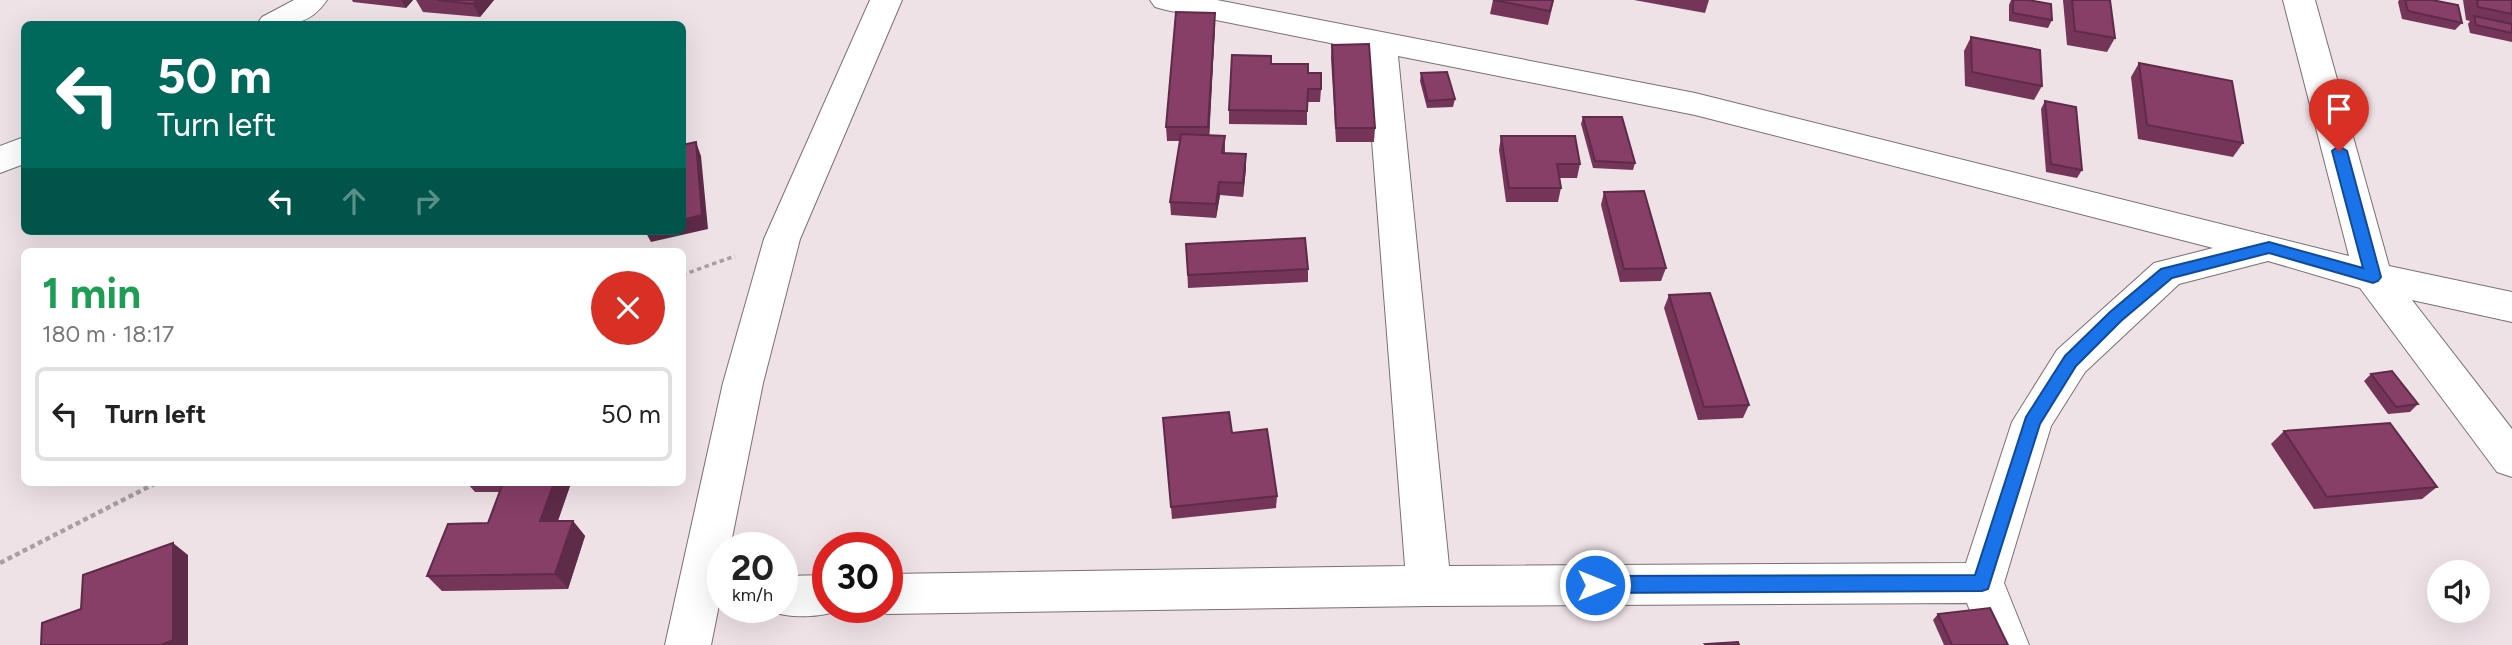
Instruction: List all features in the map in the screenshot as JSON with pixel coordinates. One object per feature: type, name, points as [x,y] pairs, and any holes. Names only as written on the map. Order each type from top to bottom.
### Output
[{"type":"street","points":[[279,21],[305,7],[311,0]]},
{"type":"street","points":[[721,532],[743,383],[782,239],[886,0]]},
{"type":"street","points":[[1166,0],[1695,104],[2269,247],[2373,277],[2512,307]]},
{"type":"street","points":[[2299,0],[2373,277],[2512,460]]},
{"type":"street","points":[[1381,43],[1429,586]]},
{"type":"street","points":[[0,161],[21,150]]},
{"type":"street","points":[[2006,645],[1982,583],[2032,422],[2071,361],[2116,317],[2167,274],[2269,247]]},
{"type":"street","points":[[903,594],[1429,586],[1982,583]]},
{"type":"street","points":[[688,645],[707,605]]},
{"type":"path","points":[[0,563],[150,486]]},
{"type":"building","points":[[437,0],[476,0],[473,4]]},
{"type":"building","points":[[1493,0],[1553,0],[1550,11]]},
{"type":"building","points":[[2013,0],[2051,4],[2052,20],[2013,13]]},
{"type":"building","points":[[2072,0],[2110,0],[2115,38],[2075,31]]},
{"type":"building","points":[[2405,0],[2432,0],[2458,5],[2462,23],[2408,11]]},
{"type":"building","points":[[2477,0],[2512,0],[2512,14],[2478,7]]},
{"type":"building","points":[[1176,12],[1215,13],[1208,127],[1166,127]]},
{"type":"building","points":[[2474,16],[2512,24],[2512,33],[2476,25]]},
{"type":"building","points":[[1971,37],[2040,50],[2042,86],[1972,72]]},
{"type":"building","points":[[1369,44],[1375,128],[1336,128],[1332,45]]},
{"type":"building","points":[[1232,55],[1271,56],[1271,64],[1308,64],[1308,73],[1321,73],[1321,89],[1308,89],[1307,111],[1229,110]]},
{"type":"building","points":[[2139,63],[2232,81],[2243,143],[2147,125]]},
{"type":"building","points":[[1447,72],[1455,99],[1428,101],[1421,73]]},
{"type":"building","points":[[2045,101],[2076,107],[2082,170],[2051,164]]},
{"type":"building","points":[[1583,117],[1622,117],[1635,163],[1595,161]]},
{"type":"building","points":[[1181,134],[1225,136],[1222,153],[1246,154],[1243,183],[1219,182],[1216,204],[1170,202]]},
{"type":"building","points":[[1501,136],[1575,136],[1580,164],[1557,164],[1561,188],[1509,188]]},
{"type":"building","points":[[696,142],[702,215],[686,219],[686,144]]},
{"type":"building","points":[[1644,191],[1666,268],[1624,269],[1604,192]]},
{"type":"building","points":[[1305,238],[1308,269],[1188,275],[1186,244]]},
{"type":"building","points":[[1710,293],[1749,405],[1704,407],[1669,295]]},
{"type":"building","points":[[2392,371],[2418,404],[2396,407],[2371,374]]},
{"type":"building","points":[[1229,412],[1232,433],[1267,429],[1277,496],[1171,507],[1163,418]]},
{"type":"building","points":[[2390,423],[2437,487],[2327,497],[2284,431]]},
{"type":"building","points":[[502,486],[553,486],[540,521],[573,521],[555,574],[427,576],[448,524],[488,523]]},
{"type":"building","points":[[173,543],[173,640],[161,645],[41,645],[42,623],[81,609],[83,575]]},
{"type":"building","points":[[1990,608],[2008,645],[1952,645],[1938,614]]},
{"type":"building","points":[[1738,642],[1739,645],[1705,644]]},
{"type":"route","points":[[1595,585],[1982,583],[2032,422],[2071,361],[2116,317],[2167,274],[2269,247],[2373,277],[2339,151]]}]
